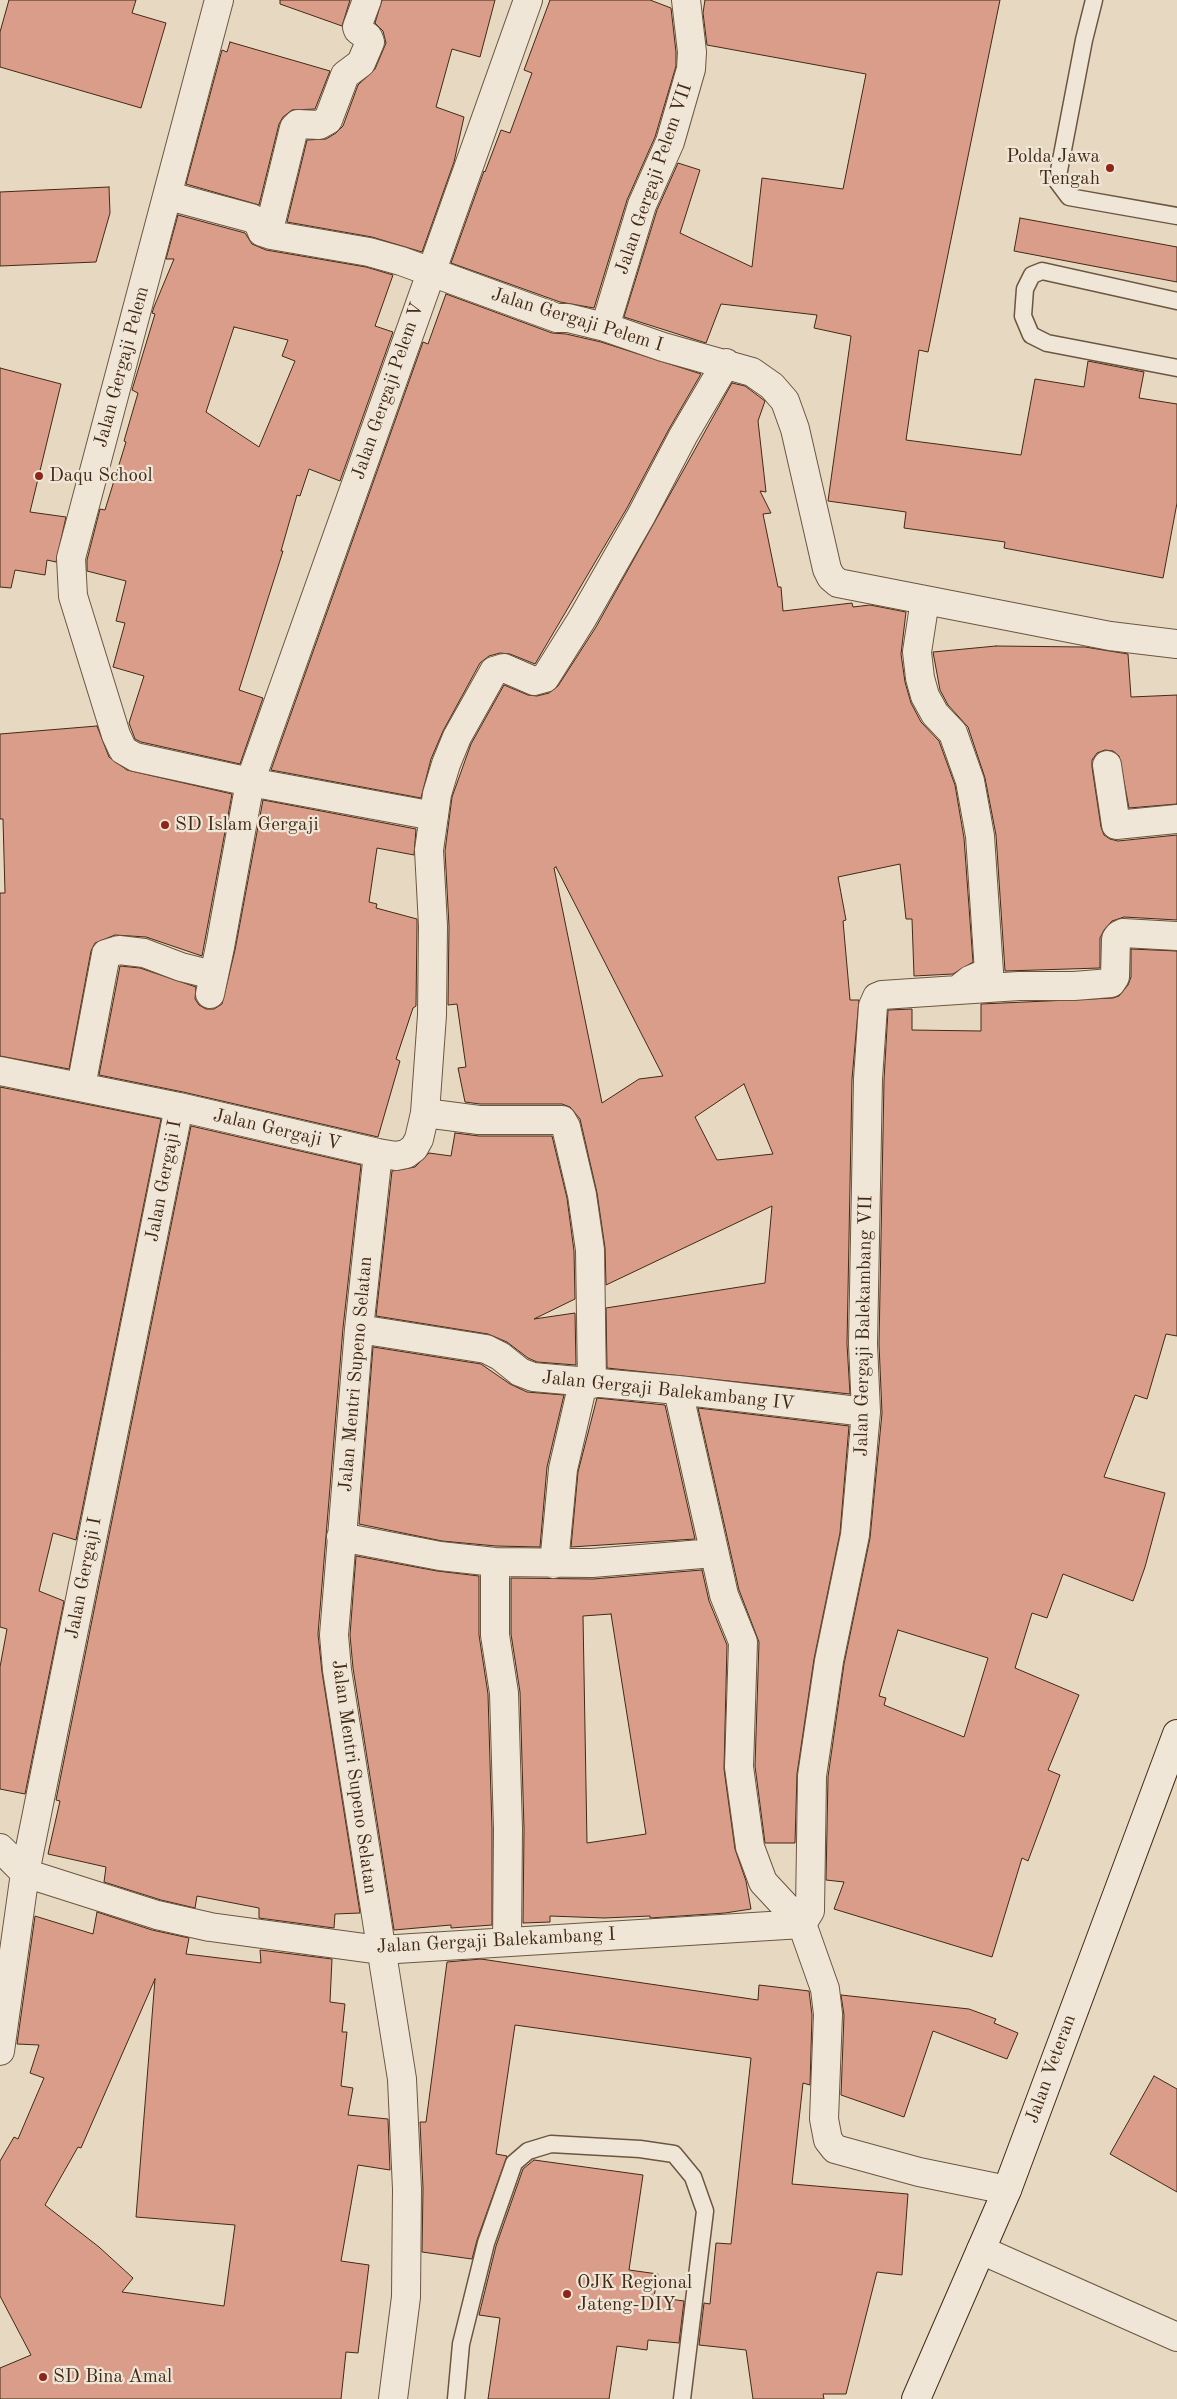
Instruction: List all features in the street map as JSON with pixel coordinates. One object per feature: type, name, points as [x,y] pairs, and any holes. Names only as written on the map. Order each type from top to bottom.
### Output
[{"type":"street","name":"Jalan Gergaji Pelem","points":[[219,0],[169,196],[71,558],[73,596],[116,735],[123,750],[135,757],[250,782],[434,816]]},
{"type":"street","points":[[169,196],[251,218],[258,222],[262,232],[268,234],[294,128],[298,124],[319,125],[328,120],[345,75],[361,63],[370,42],[368,37],[358,30],[357,27],[366,0]]},
{"type":"street","name":"Jalan Gergaji Pelem V","points":[[81,1087],[106,954],[120,950],[144,953],[181,967],[211,984],[224,927],[250,782],[528,0]]},
{"type":"street","name":"Jalan Gergaji Pelem VII","points":[[605,327],[642,205],[670,142],[691,69],[692,52],[686,0]]},
{"type":"street","name":"Jalan Gergaji Pelem I","points":[[268,234],[369,252],[401,261],[558,318],[568,318],[605,327],[663,347],[726,363],[752,372],[772,386],[785,401],[795,429],[827,569],[831,577],[838,582],[925,600]]},
{"type":"street","name":"Jalan Gergaji V","points":[[0,1071],[179,1107],[378,1153],[396,1156],[406,1154],[414,1148],[419,1139],[425,1113],[432,1015],[433,926],[429,884],[429,850],[434,816],[446,764],[456,738],[494,671],[504,668],[534,681],[545,678],[582,619],[726,363]]},
{"type":"street","points":[[958,990],[970,980],[989,972],[980,836],[970,781],[953,733],[935,714],[925,696],[920,678],[917,652],[925,600],[1110,636],[1177,644]]},
{"type":"street","points":[[1107,765],[1116,825],[1177,819]]},
{"type":"street","points":[[958,990],[1019,986],[1084,986],[1111,983],[1115,977],[1116,939],[1119,935],[1123,933],[1177,936]]},
{"type":"street","name":"Jalan Gergaji Balekambang VII","points":[[802,1924],[810,1912],[812,1776],[829,1661],[855,1535],[866,1412],[863,1344],[868,1079],[873,1006],[878,997],[882,995],[958,990]]},
{"type":"street","name":"Jalan Gergaji I","points":[[0,2051],[24,1873],[179,1107]]},
{"type":"street","points":[[425,1113],[479,1120],[528,1122],[555,1118],[562,1120],[566,1126],[582,1195],[590,1250],[587,1383],[563,1469],[554,1564]]},
{"type":"street","name":"Jalan Mentri Supeno Selatan","points":[[378,1153],[359,1330],[334,1617],[337,1670],[402,2079],[407,2189],[406,2297],[393,2399]]},
{"type":"street","name":"Jalan Gergaji Balekambang IV","points":[[359,1330],[486,1349],[500,1356],[520,1372],[533,1377],[678,1390],[866,1412]]},
{"type":"street","points":[[678,1390],[724,1595],[743,1642],[739,1767],[750,1846],[763,1882],[802,1924],[825,1989],[828,2014],[824,2119],[828,2140],[835,2149],[919,2172],[1007,2190]]},
{"type":"street","points":[[341,1537],[440,1556],[495,1562],[554,1564],[628,1561],[714,1553]]},
{"type":"street","points":[[495,1562],[495,1635],[504,1693],[508,1829],[507,1942]]},
{"type":"street","name":"Jalan Veteran","points":[[916,2399],[1007,2190],[1177,1734]]},
{"type":"street","name":"Jalan Gergaji Balekambang I","points":[[0,1848],[24,1873],[157,1915],[210,1927],[380,1950],[802,1924]]},
{"type":"street","points":[[981,2250],[1177,2336]]},
{"type":"lane","points":[[1094,0],[1082,49],[1057,181],[1069,197],[1177,216]]},
{"type":"lane","points":[[1177,301],[1042,272],[1032,275],[1025,289],[1023,316],[1031,335],[1047,343],[1177,368]]},
{"type":"lane","points":[[456,2399],[461,2344],[486,2244],[514,2163],[528,2151],[551,2144],[640,2149],[674,2154],[693,2177],[705,2211],[682,2399]]},
{"type":"building","points":[[9,0],[136,0],[132,13],[166,23],[141,108],[0,67],[0,32]]},
{"type":"building","points":[[280,0],[350,0],[342,26],[280,4]]},
{"type":"building","points":[[382,0],[495,0],[480,57],[452,49],[436,107],[464,117],[454,162],[422,252],[372,237],[287,222],[307,140],[326,139],[343,126],[358,85],[375,69],[386,43],[383,31],[375,23]]},
{"type":"building","points":[[550,0],[650,0],[671,8],[676,66],[655,137],[627,200],[594,308],[560,302],[451,263],[501,130],[510,133],[532,73],[524,70]]},
{"type":"building","points":[[705,0],[1000,0],[928,352],[919,350],[906,440],[1021,455],[1035,379],[1084,387],[1088,361],[1144,372],[1139,398],[1177,404],[1177,503],[1163,578],[1004,548],[1005,542],[904,528],[906,512],[828,501],[851,336],[814,328],[817,315],[721,304],[706,343],[624,317],[657,210],[678,163],[700,170],[680,233],[752,267],[762,178],[843,189],[866,74],[707,45],[703,13]]},
{"type":"building","points":[[230,42],[330,71],[315,109],[292,110],[283,117],[279,124],[259,205],[186,184],[222,50],[227,52]]},
{"type":"building","points":[[109,187],[110,213],[96,262],[0,266],[0,192]]},
{"type":"building","points":[[178,215],[245,233],[252,244],[266,250],[366,267],[393,275],[375,326],[393,332],[340,481],[309,469],[300,496],[297,495],[281,551],[283,551],[239,690],[263,698],[240,764],[141,742],[135,739],[129,723],[144,676],[113,667],[125,623],[116,621],[126,581],[87,571],[87,560],[100,509],[105,510],[126,442],[124,441],[138,393],[132,390],[155,314],[152,313],[174,259],[166,259]],"holes":[[[234,327],[288,340],[282,356],[295,361],[259,447],[206,412]]]},
{"type":"building","points":[[1020,218],[1177,247],[1177,282],[1014,251]]},
{"type":"building","points":[[446,294],[552,333],[566,334],[601,342],[701,374],[627,508],[535,664],[510,654],[500,653],[489,656],[480,663],[443,731],[431,759],[421,798],[271,770],[423,342],[428,344]]},
{"type":"building","points":[[0,368],[61,384],[30,512],[66,517],[56,562],[47,560],[45,575],[15,570],[11,588],[0,587]]},
{"type":"building","points":[[732,383],[745,386],[765,401],[758,421],[766,492],[760,491],[771,513],[763,514],[778,587],[781,587],[783,611],[852,603],[853,607],[870,605],[906,612],[901,654],[905,682],[911,703],[921,722],[939,741],[955,785],[964,838],[973,962],[953,974],[914,976],[912,919],[906,919],[900,864],[838,877],[846,920],[843,921],[850,1000],[859,1000],[852,1079],[847,1344],[850,1394],[607,1368],[606,1308],[765,1283],[772,1206],[606,1285],[605,1248],[597,1193],[580,1119],[570,1107],[562,1104],[480,1104],[465,1102],[458,1068],[466,1067],[457,1004],[448,1005],[449,926],[445,851],[452,797],[471,744],[504,685],[528,695],[537,696],[549,693],[558,686],[596,627]],"holes":[[[556,867],[663,1076],[639,1079],[602,1103],[554,868]],[[744,1084],[773,1154],[717,1160],[695,1117]]]},
{"type":"building","points":[[996,646],[1085,647],[1128,654],[1131,697],[1177,695],[1177,804],[1129,808],[1119,756],[1113,751],[1105,750],[1097,753],[1092,760],[1101,827],[1104,835],[1118,841],[1177,835],[1177,920],[1124,917],[1112,921],[1100,938],[1100,968],[1005,971],[996,835],[985,778],[968,727],[948,705],[940,690],[933,652]]},
{"type":"building","points":[[97,726],[109,757],[127,770],[232,794],[202,956],[146,937],[115,935],[95,943],[91,951],[69,1069],[0,1056],[0,893],[5,893],[3,819],[0,819],[0,734]]},
{"type":"building","points":[[263,800],[416,829],[414,855],[377,848],[369,902],[377,904],[376,908],[417,919],[416,1006],[413,1008],[396,1059],[400,1061],[378,1137],[183,1092],[99,1075],[120,966],[140,968],[196,987],[195,999],[199,1005],[206,1009],[214,1009],[222,1004],[235,950]]},
{"type":"building","points":[[1131,949],[1177,951],[1177,1336],[1166,1334],[1147,1399],[1135,1395],[1104,1477],[1165,1493],[1145,1567],[1133,1601],[1063,1574],[1047,1618],[1032,1613],[1015,1668],[1079,1695],[1048,1770],[1060,1775],[1028,1861],[1022,1858],[992,1957],[834,1909],[844,1882],[826,1880],[828,1777],[844,1664],[870,1538],[882,1413],[879,1344],[884,1080],[888,1010],[912,1009],[912,1030],[981,1031],[981,1004],[1113,998],[1119,996],[1128,985],[1131,977]],"holes":[[[898,1630],[988,1658],[964,1737],[884,1705],[886,1698],[879,1696]]]},
{"type":"building","points":[[0,1087],[161,1119],[76,1540],[53,1533],[39,1591],[64,1601],[25,1794],[0,1789],[0,1667],[7,1629],[0,1627]]},
{"type":"building","points":[[191,1126],[361,1165],[343,1328],[318,1634],[322,1672],[360,1913],[335,1914],[334,1928],[259,1918],[259,1908],[197,1896],[195,1908],[161,1900],[104,1882],[106,1867],[48,1854],[60,1801],[56,1800]]},
{"type":"building","points":[[455,1133],[479,1136],[552,1136],[567,1198],[574,1251],[575,1299],[534,1319],[575,1313],[576,1365],[537,1362],[528,1358],[507,1342],[488,1334],[376,1316],[392,1171],[415,1167],[429,1153],[451,1156]]},
{"type":"building","points":[[373,1347],[481,1364],[510,1384],[527,1392],[564,1395],[547,1467],[540,1547],[496,1546],[442,1541],[359,1524]]},
{"type":"building","points":[[597,1398],[665,1405],[695,1539],[571,1547],[578,1472]]},
{"type":"building","points":[[698,1408],[849,1426],[840,1533],[814,1659],[797,1774],[795,1843],[765,1843],[755,1766],[759,1642],[739,1590]]},
{"type":"building","points":[[356,1556],[437,1571],[479,1576],[479,1635],[488,1694],[492,1829],[492,1925],[451,1928],[451,1925],[394,1930],[353,1668],[350,1635]]},
{"type":"building","points":[[702,1570],[709,1601],[727,1645],[724,1769],[735,1849],[746,1881],[751,1909],[725,1913],[650,1918],[650,1916],[604,1918],[550,1916],[550,1922],[523,1923],[524,1829],[520,1692],[511,1634],[511,1578],[593,1579]],"holes":[[[611,1614],[646,1834],[587,1843],[583,1616]]]},
{"type":"building","points":[[97,1912],[152,1930],[189,1938],[186,1954],[261,1963],[260,1950],[332,1959],[330,2002],[345,2004],[342,2032],[347,2032],[341,2086],[353,2088],[348,2115],[388,2119],[390,2170],[358,2165],[341,2261],[369,2265],[358,2353],[346,2352],[341,2399],[0,2399],[0,2368],[31,2355],[0,2296],[0,2161],[14,2137],[18,2139],[44,2078],[30,2073],[39,2045],[17,2044],[35,1916],[93,1934]],"holes":[[[155,1979],[136,2217],[235,2225],[224,2306],[122,2292],[133,2278],[99,2247],[45,2205],[78,2147],[81,2148]]]},
{"type":"building","points":[[481,1959],[758,2000],[759,1985],[809,1991],[812,2015],[810,2085],[803,2083],[792,2184],[908,2194],[902,2275],[877,2272],[846,2394],[823,2394],[824,2399],[753,2399],[746,2350],[699,2345],[704,2303],[710,2304],[716,2243],[731,2244],[751,2058],[515,2025],[496,2154],[507,2156],[472,2259],[422,2252],[423,2188],[420,2122],[426,2122],[447,1962]]},
{"type":"building","points":[[841,1995],[969,2009],[996,2019],[994,2023],[1018,2033],[1007,2059],[933,2031],[904,2117],[841,2095],[844,2015]]},
{"type":"building","points":[[1154,2076],[1177,2089],[1177,2192],[1110,2154]]},
{"type":"building","name":"OJK Regional Jateng-DIY","points":[[534,2160],[643,2175],[629,2270],[658,2274],[654,2297],[684,2301],[679,2343],[648,2340],[647,2350],[617,2346],[609,2399],[488,2399],[500,2318],[479,2315],[496,2246],[523,2169]]},
{"type":"place","name":"Polda Jawa Tengah","points":[[1110,168]]},
{"type":"place","name":"Daqu School","points":[[39,476]]},
{"type":"place","name":"SD Islam Gergaji","points":[[165,825]]},
{"type":"place","name":"OJK Regional Jateng-DIY","points":[[567,2294]]},
{"type":"place","name":"SD Bina Amal","points":[[43,2377]]}]
